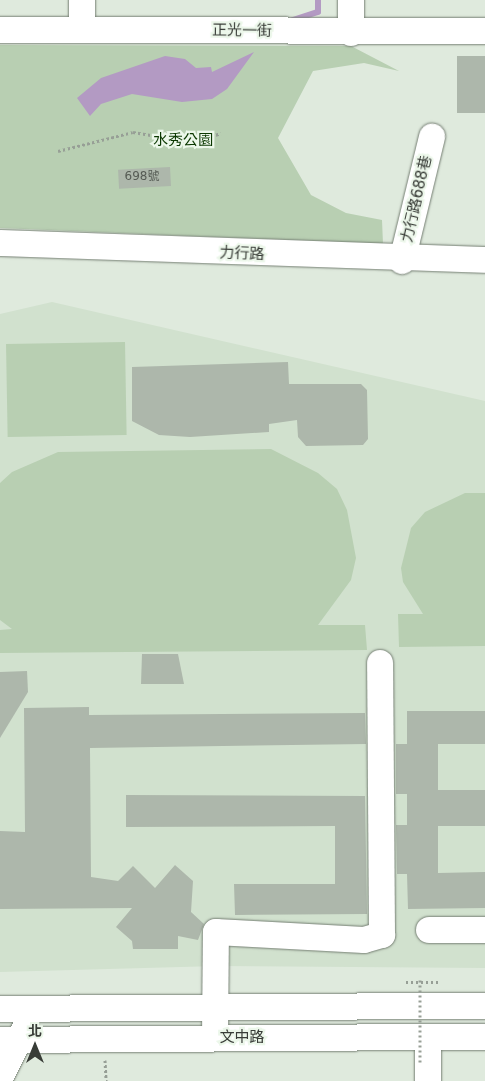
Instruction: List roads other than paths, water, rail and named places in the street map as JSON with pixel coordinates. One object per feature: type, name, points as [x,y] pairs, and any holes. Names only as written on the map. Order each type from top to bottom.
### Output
[{"type":"street","points":[[82,0],[82,29]]},
{"type":"street","points":[[351,0],[351,33]]},
{"type":"street","name":"正光一街","points":[[0,30],[82,29],[351,33],[485,31]]},
{"type":"street","name":"力行路688巷","points":[[402,261],[432,136]]},
{"type":"street","name":"力行路","points":[[0,243],[402,261],[485,260]]},
{"type":"street","points":[[215,1038],[216,932],[364,940],[382,934],[380,663]]},
{"type":"street","points":[[429,930],[485,930]]},
{"type":"street","name":"文中路","points":[[0,1009],[485,1006]]},
{"type":"street","points":[[0,1078],[9,1040],[37,1010]]},
{"type":"street","points":[[424,1072],[428,1036]]},
{"type":"street","name":"文中路","points":[[9,1040],[485,1036]]},
{"type":"waterway","points":[[293,20],[318,12],[318,0]]},
{"type":"park label","name":"水秀公園","points":[[183,141]]}]
